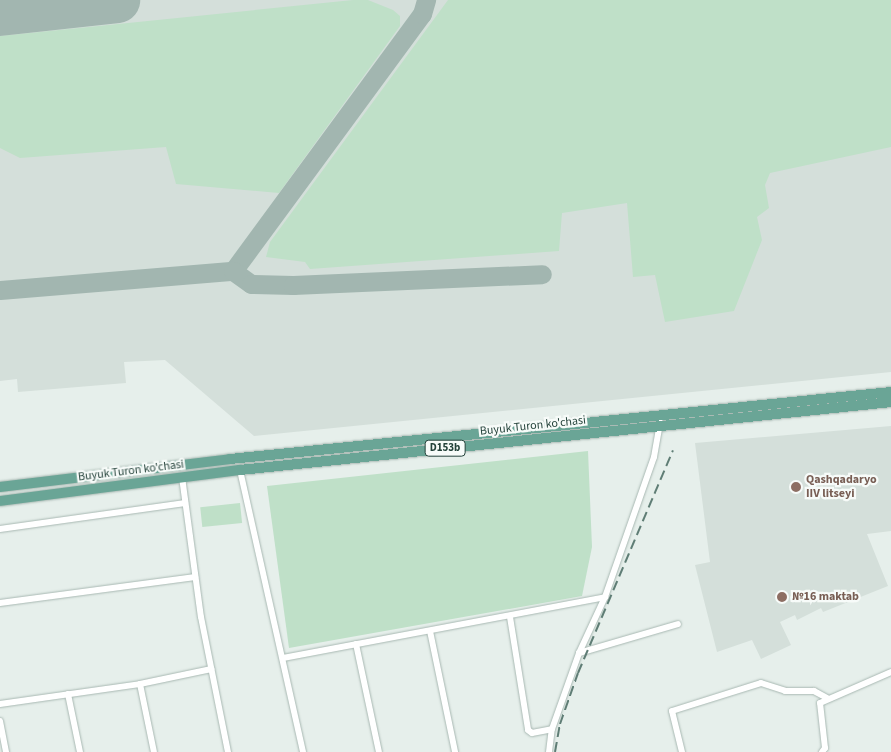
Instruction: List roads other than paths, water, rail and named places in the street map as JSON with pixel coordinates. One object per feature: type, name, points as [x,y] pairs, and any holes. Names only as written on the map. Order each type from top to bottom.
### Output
[{"type":"main road","name":"Buyuk Turon ko'chasi","points":[[0,501],[182,477],[891,392]]},
{"type":"main road","name":"Buyuk Turon ko'chasi","points":[[0,487],[230,459],[660,420],[891,402]]},
{"type":"street","points":[[549,752],[552,729],[579,653],[605,598],[659,444],[660,420]]},
{"type":"street","points":[[240,470],[303,752]]},
{"type":"street","points":[[182,477],[194,577],[228,752]]},
{"type":"street","points":[[0,529],[185,504]]},
{"type":"street","points":[[0,603],[194,577]]},
{"type":"street","points":[[283,658],[605,598]]},
{"type":"street","points":[[510,617],[528,730],[532,733],[552,729]]},
{"type":"street","points":[[579,653],[678,624]]},
{"type":"street","points":[[430,631],[455,752]]},
{"type":"street","points":[[356,644],[379,752]]},
{"type":"street","points":[[0,704],[140,684],[211,669]]},
{"type":"street","points":[[822,752],[825,748],[820,703],[827,698],[891,672]]},
{"type":"street","points":[[140,684],[154,752]]},
{"type":"street","points":[[682,752],[672,711],[761,684],[785,691],[814,690],[827,698]]},
{"type":"street","points":[[68,694],[80,752]]},
{"type":"street","points":[[0,721],[6,752]]},
{"type":"railway","points":[[555,752],[560,724],[578,673],[673,450]]},
{"type":"place","name":"Qashqadaryo IIV litseyi","points":[[796,487]]},
{"type":"place","name":"№16 maktab","points":[[782,597]]}]
